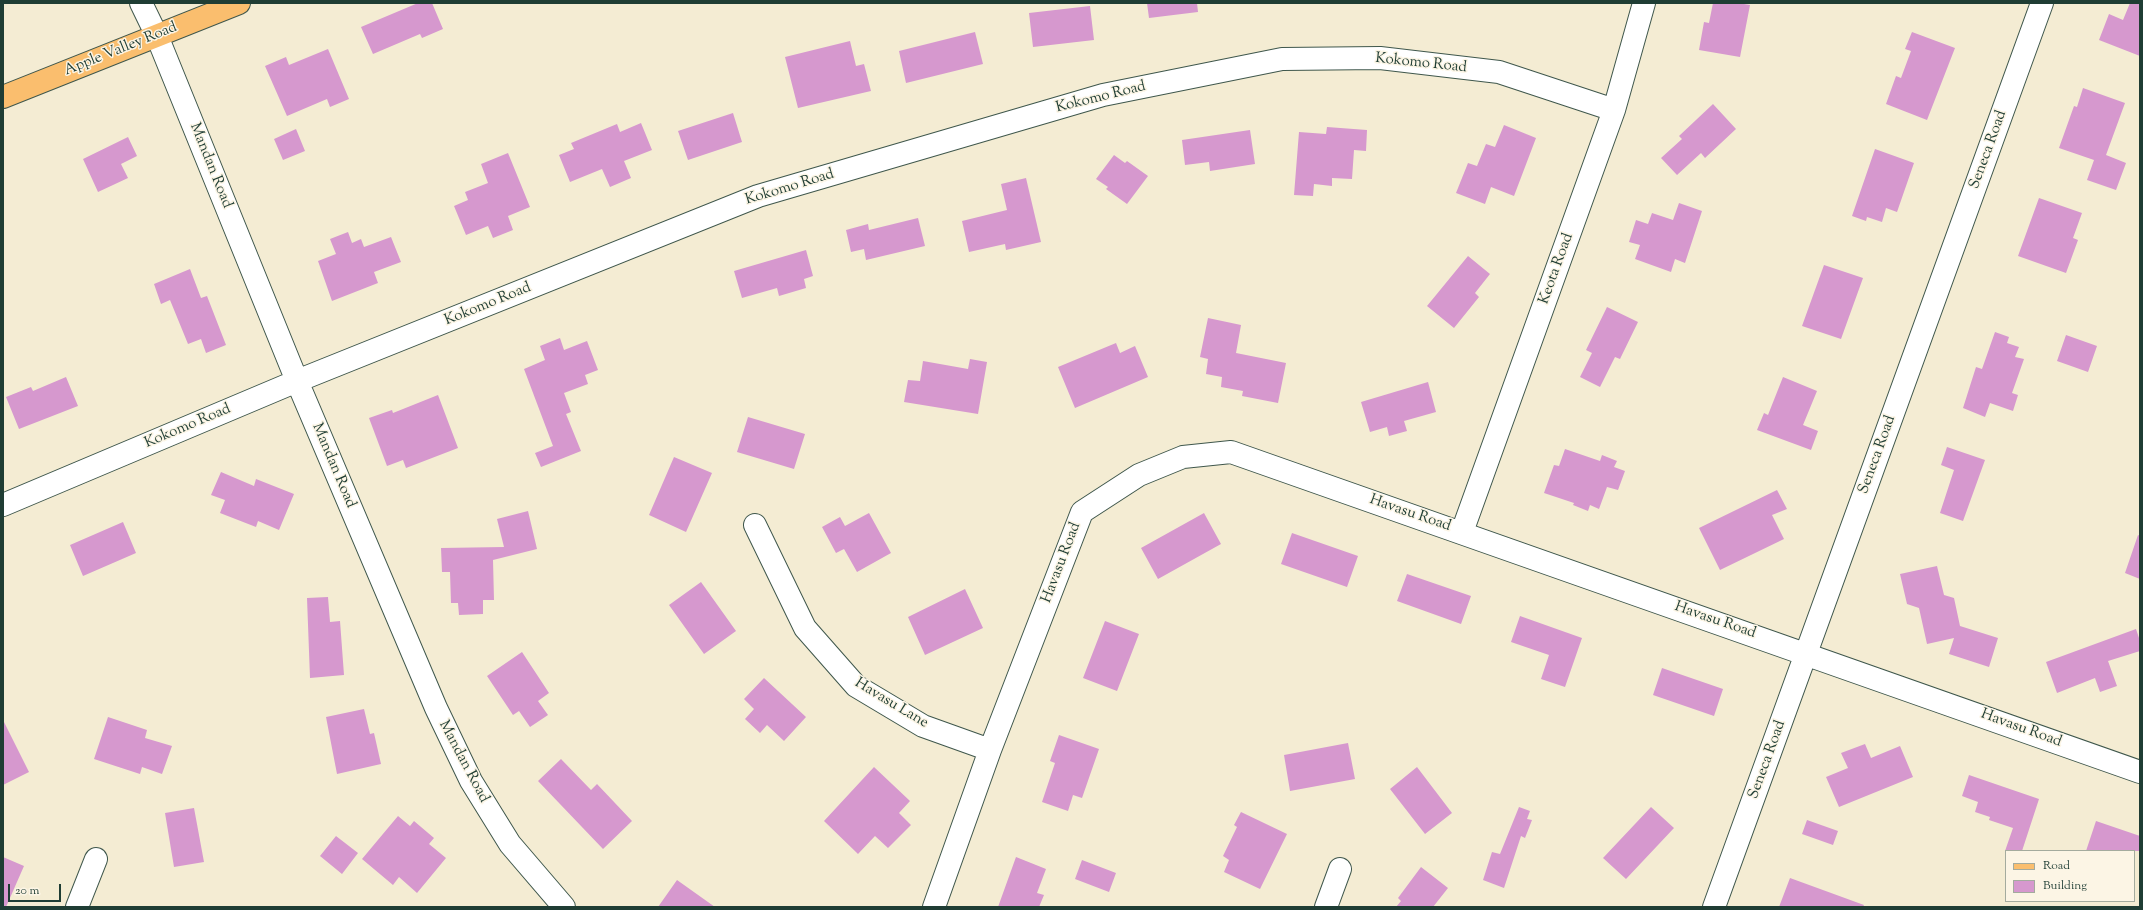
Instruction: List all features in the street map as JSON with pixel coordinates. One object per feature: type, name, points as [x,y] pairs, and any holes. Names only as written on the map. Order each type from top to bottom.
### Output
[{"type":"main road","name":"Apple Valley Road","points":[[3,97],[239,3]]},
{"type":"street","name":"Mandan Road","points":[[141,3],[157,36],[297,381],[436,708],[471,781],[510,844],[564,907]]},
{"type":"street","name":"Keota Road","points":[[1462,532],[1614,110],[1644,3]]},
{"type":"street","name":"Seneca Road","points":[[1714,907],[2042,3]]},
{"type":"street","name":"Kokomo Road","points":[[3,505],[297,381],[758,196],[1095,98],[1282,59],[1380,58],[1499,72],[1614,110]]},
{"type":"street","name":"Havasu Road","points":[[934,907],[990,750],[1082,512],[1139,475],[1183,457],[1231,452],[1807,653],[2140,772]]},
{"type":"street","name":"Havasu Lane","points":[[755,525],[805,628],[856,686],[923,726],[990,750]]},
{"type":"street","points":[[77,907],[96,859]]},
{"type":"street","points":[[1326,907],[1340,869]]},
{"type":"building","points":[[418,3],[432,3],[443,29],[422,38],[420,34],[373,54],[361,27]]},
{"type":"building","points":[[1147,3],[1197,3],[1198,12],[1149,18]]},
{"type":"building","points":[[1713,3],[1738,3],[1750,5],[1740,57],[1699,50],[1704,22],[1709,23]]},
{"type":"building","points":[[2130,3],[2140,3],[2140,56],[2099,40],[2109,14],[2123,20]]},
{"type":"building","points":[[1090,6],[1094,40],[1033,47],[1029,13]]},
{"type":"building","points":[[975,32],[983,64],[906,83],[899,51]]},
{"type":"building","points":[[1912,32],[1955,48],[1927,120],[1886,104],[1896,76],[1901,78],[1911,51],[1905,49]]},
{"type":"building","points":[[850,41],[856,66],[864,64],[871,91],[798,108],[785,57]]},
{"type":"building","points":[[328,49],[349,99],[330,107],[327,99],[287,116],[265,66],[286,57],[289,65]]},
{"type":"building","points":[[2083,88],[2125,103],[2106,155],[2126,163],[2116,190],[2087,180],[2094,160],[2059,148],[2074,106],[2077,107]]},
{"type":"building","points":[[1713,104],[1736,129],[1705,158],[1701,153],[1677,175],[1661,158],[1682,139],[1679,136]]},
{"type":"building","points":[[733,113],[742,142],[688,160],[678,131]]},
{"type":"building","points":[[641,123],[652,150],[624,161],[631,178],[610,187],[602,169],[570,182],[559,155],[574,149],[571,143],[617,124],[620,132]]},
{"type":"building","points":[[1504,125],[1536,138],[1514,196],[1491,187],[1485,204],[1456,193],[1468,163],[1477,166],[1486,144],[1495,147]]},
{"type":"building","points":[[1327,127],[1367,130],[1366,151],[1354,150],[1352,179],[1332,178],[1332,186],[1314,184],[1313,196],[1294,195],[1299,132],[1326,134]]},
{"type":"building","points":[[296,129],[305,151],[283,160],[274,139]]},
{"type":"building","points":[[1250,130],[1255,164],[1210,171],[1209,162],[1185,165],[1182,140]]},
{"type":"building","points":[[128,137],[137,156],[121,164],[128,178],[98,192],[83,159]]},
{"type":"building","points":[[1875,149],[1914,163],[1897,212],[1886,208],[1882,222],[1867,217],[1866,221],[1852,216]]},
{"type":"building","points":[[508,153],[530,207],[508,216],[513,230],[493,238],[488,226],[466,235],[454,206],[468,200],[465,192],[488,183],[481,164]]},
{"type":"building","points":[[1114,155],[1125,163],[1127,161],[1148,176],[1127,204],[1106,189],[1108,187],[1096,179]]},
{"type":"building","points":[[1026,178],[1041,242],[1006,250],[1005,244],[969,252],[962,221],[1007,210],[1001,184]]},
{"type":"building","points":[[2039,198],[2082,213],[2073,238],[2078,240],[2066,273],[2018,256]]},
{"type":"building","points":[[1679,203],[1702,211],[1685,263],[1675,259],[1671,272],[1635,259],[1640,245],[1629,242],[1636,220],[1648,224],[1652,213],[1673,220]]},
{"type":"building","points":[[918,218],[925,246],[866,260],[864,249],[851,252],[846,230],[868,224],[869,230]]},
{"type":"building","points":[[348,232],[352,243],[361,239],[364,247],[391,237],[401,262],[374,272],[378,283],[332,301],[318,261],[336,254],[330,239]]},
{"type":"building","points":[[806,250],[813,276],[804,279],[806,288],[779,296],[777,288],[742,298],[734,271]]},
{"type":"building","points":[[1468,256],[1490,274],[1475,293],[1479,297],[1454,328],[1427,306]]},
{"type":"building","points":[[1824,265],[1863,278],[1841,339],[1802,326]]},
{"type":"building","points":[[190,269],[201,298],[207,296],[226,345],[206,353],[201,339],[188,344],[170,300],[161,304],[154,284]]},
{"type":"building","points":[[1607,307],[1638,322],[1620,359],[1615,357],[1600,387],[1580,377],[1592,353],[1586,350]]},
{"type":"building","points":[[1208,318],[1241,325],[1236,353],[1286,363],[1278,403],[1242,396],[1243,391],[1221,387],[1222,377],[1206,374],[1208,359],[1200,357]]},
{"type":"building","points":[[1995,332],[2009,337],[2007,343],[2019,347],[2015,357],[2024,359],[2012,393],[2018,395],[2013,411],[1990,403],[1985,417],[1963,408],[1976,367],[1982,369]]},
{"type":"building","points":[[2066,335],[2097,346],[2088,372],[2057,361]]},
{"type":"building","points":[[560,338],[564,350],[587,341],[598,370],[585,375],[588,384],[564,393],[571,412],[566,414],[581,451],[541,467],[535,453],[553,446],[524,369],[545,360],[540,346]]},
{"type":"building","points":[[1116,343],[1120,353],[1135,346],[1148,377],[1075,408],[1058,367]]},
{"type":"building","points":[[970,359],[987,362],[978,414],[904,402],[908,380],[920,381],[923,361],[968,369]]},
{"type":"building","points":[[66,377],[78,406],[19,429],[6,397],[31,387],[33,391]]},
{"type":"building","points":[[1783,377],[1817,391],[1803,425],[1818,431],[1811,450],[1757,430],[1764,413],[1768,415]]},
{"type":"building","points":[[1428,382],[1436,412],[1404,421],[1407,431],[1389,436],[1387,427],[1370,432],[1361,402]]},
{"type":"building","points":[[438,395],[458,448],[406,468],[403,460],[387,466],[369,418],[392,410],[393,413]]},
{"type":"building","points":[[748,417],[805,434],[794,469],[737,452]]},
{"type":"building","points":[[1947,447],[1985,460],[1963,521],[1940,513],[1954,470],[1941,465]]},
{"type":"building","points":[[1565,449],[1600,461],[1602,455],[1617,461],[1614,467],[1625,471],[1618,490],[1607,487],[1599,509],[1590,505],[1588,511],[1573,505],[1574,503],[1544,493],[1554,465],[1559,466]]},
{"type":"building","points":[[674,457],[712,473],[686,532],[649,515]]},
{"type":"building","points":[[221,472],[254,486],[256,479],[294,494],[279,530],[258,521],[256,527],[220,513],[225,500],[211,495]]},
{"type":"building","points":[[1777,490],[1787,509],[1772,515],[1784,539],[1720,570],[1699,528]]},
{"type":"building","points":[[528,511],[537,549],[493,560],[494,600],[483,600],[483,614],[459,615],[458,603],[451,603],[450,572],[442,572],[441,548],[504,547],[497,519]]},
{"type":"building","points":[[869,513],[891,553],[857,572],[844,549],[836,553],[822,527],[840,517],[845,526]]},
{"type":"building","points":[[1204,513],[1221,544],[1158,579],[1141,548]]},
{"type":"building","points":[[123,522],[136,553],[83,576],[70,545]]},
{"type":"building","points":[[1292,533],[1358,556],[1347,587],[1281,564]]},
{"type":"building","points":[[2138,535],[2140,536],[2140,579],[2125,573]]},
{"type":"building","points":[[1937,566],[1944,595],[1954,598],[1960,626],[1998,638],[1989,667],[1949,654],[1954,638],[1927,644],[1919,608],[1907,604],[1900,574]]},
{"type":"building","points":[[1407,574],[1471,596],[1461,624],[1397,601]]},
{"type":"building","points":[[701,582],[736,631],[704,654],[669,605]]},
{"type":"building","points":[[965,589],[983,628],[925,655],[908,617]]},
{"type":"building","points":[[328,597],[330,622],[340,621],[344,675],[310,678],[307,598]]},
{"type":"building","points":[[1520,616],[1582,638],[1565,687],[1541,679],[1549,655],[1511,642]]},
{"type":"building","points":[[1105,621],[1139,634],[1117,691],[1083,678]]},
{"type":"building","points":[[2136,629],[2140,641],[2140,651],[2108,661],[2117,686],[2100,692],[2095,678],[2057,693],[2046,662]]},
{"type":"building","points":[[522,652],[549,693],[538,701],[548,715],[530,727],[519,711],[513,715],[487,676]]},
{"type":"building","points":[[1662,668],[1723,689],[1714,716],[1653,695]]},
{"type":"building","points":[[764,678],[806,717],[784,741],[767,725],[760,733],[745,719],[754,709],[744,699]]},
{"type":"building","points":[[364,709],[370,734],[374,733],[381,764],[337,774],[326,717]]},
{"type":"building","points":[[108,717],[147,730],[145,738],[172,746],[162,774],[142,767],[140,774],[94,759]]},
{"type":"building","points":[[3,720],[29,772],[3,785]]},
{"type":"building","points":[[1059,735],[1099,749],[1082,798],[1073,795],[1068,811],[1042,802],[1055,763],[1050,761]]},
{"type":"building","points":[[1348,743],[1355,779],[1290,791],[1284,755]]},
{"type":"building","points":[[1865,744],[1871,758],[1900,746],[1913,777],[1839,807],[1826,777],[1848,768],[1841,753]]},
{"type":"building","points":[[561,759],[591,790],[597,784],[632,821],[603,849],[538,781]]},
{"type":"building","points":[[874,767],[910,801],[899,813],[911,825],[888,848],[875,836],[858,854],[824,821]]},
{"type":"building","points":[[1417,767],[1452,813],[1425,834],[1390,789]]},
{"type":"building","points":[[1969,775],[2039,799],[2022,850],[2005,850],[2013,828],[1989,820],[1990,817],[1975,812],[1978,802],[1962,796]]},
{"type":"building","points":[[1519,807],[1530,811],[1527,819],[1532,820],[1525,838],[1521,836],[1504,888],[1483,880],[1492,852],[1500,854]]},
{"type":"building","points":[[1651,807],[1674,828],[1626,879],[1603,858]]},
{"type":"building","points":[[194,808],[204,862],[174,867],[165,813]]},
{"type":"building","points":[[1241,812],[1287,834],[1260,889],[1224,872],[1229,860],[1223,856],[1237,827],[1234,825]]},
{"type":"building","points":[[398,816],[410,826],[414,821],[434,838],[429,844],[446,858],[417,893],[399,877],[393,885],[362,859]]},
{"type":"building","points":[[1807,820],[1838,831],[1833,845],[1802,834]]},
{"type":"building","points":[[2096,821],[2140,836],[2140,851],[2086,850]]},
{"type":"building","points":[[336,836],[358,853],[342,874],[320,856]]},
{"type":"building","points":[[3,857],[24,866],[6,907],[3,907]]},
{"type":"building","points":[[1016,857],[1046,869],[1037,893],[1044,895],[1039,907],[998,907]]},
{"type":"building","points":[[1082,860],[1116,873],[1109,892],[1075,879]]},
{"type":"building","points":[[1421,867],[1448,888],[1433,907],[1396,907],[1401,901],[1398,898]]},
{"type":"building","points":[[1790,878],[1864,905],[1863,907],[1779,907]]},
{"type":"building","points":[[677,880],[715,907],[658,907]]}]
